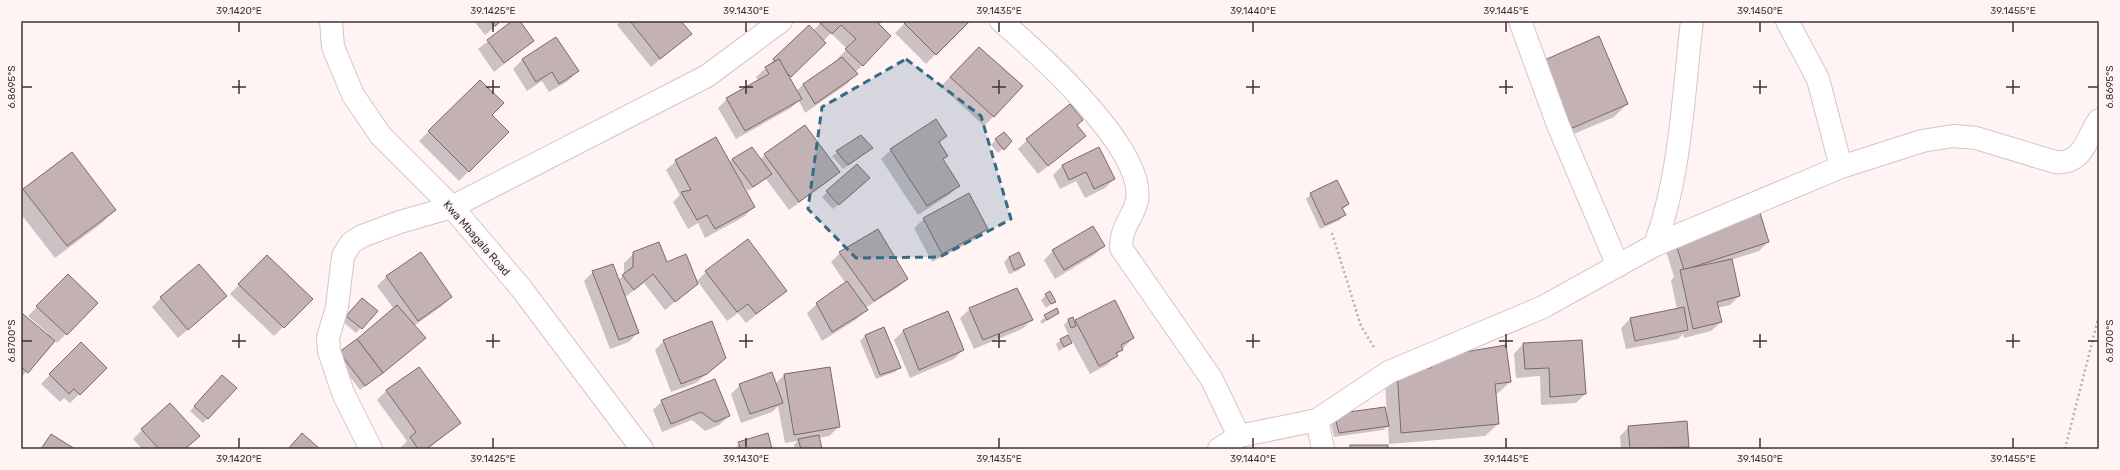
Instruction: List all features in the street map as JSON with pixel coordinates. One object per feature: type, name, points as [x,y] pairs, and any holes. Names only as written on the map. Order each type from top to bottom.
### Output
[{"type":"street","name":"Kwa Mbagala Road","points":[[331,21],[333,47],[353,95],[381,136],[452,207],[520,288],[642,449]]},
{"type":"street","points":[[371,449],[343,394],[329,351],[328,338],[336,307],[343,256],[351,243],[362,236],[400,222],[452,207],[706,76],[781,21]]},
{"type":"street","points":[[1001,21],[1024,40],[1091,107],[1125,156],[1135,180],[1137,200],[1121,235],[1121,248],[1211,378],[1239,436]]},
{"type":"street","points":[[1520,21],[1558,125],[1618,266]]},
{"type":"street","points":[[1655,245],[1666,214],[1674,176],[1692,21]]},
{"type":"street","points":[[1787,21],[1818,79],[1841,167]]},
{"type":"street","points":[[1219,449],[1239,436],[1317,420],[1389,372],[1543,307],[1655,245],[1841,167],[1922,141],[1953,136],[1976,138],[2055,162],[2066,163],[2078,157],[2099,120]]},
{"type":"street","points":[[1317,420],[1323,449]]},
{"type":"path","points":[[1332,233],[1361,326],[1389,372]]},
{"type":"path","points":[[2065,449],[2099,315]]},
{"type":"highlighted area","points":[[906,59],[981,116],[1011,219],[940,257],[856,258],[808,209],[822,107]]},
{"type":"building","points":[[490,21],[501,21],[495,26]]},
{"type":"building","points":[[512,21],[520,21],[534,41],[504,63],[487,40]]},
{"type":"building","points":[[630,21],[681,21],[692,34],[660,59]]},
{"type":"building","points":[[821,21],[876,21],[891,36],[863,66],[845,49],[856,39],[841,25],[832,34],[820,23]]},
{"type":"building","points":[[906,21],[970,21],[936,55],[904,23]]},
{"type":"building","points":[[809,25],[826,43],[791,77],[773,59]]},
{"type":"building","points":[[1599,36],[1628,104],[1570,129],[1540,62]]},
{"type":"building","points":[[556,37],[579,71],[559,84],[552,72],[536,82],[522,59]]},
{"type":"building","points":[[979,47],[1023,86],[994,117],[950,77]]},
{"type":"building","points":[[842,57],[858,74],[815,104],[803,84]]},
{"type":"building","points":[[779,59],[802,99],[745,131],[726,98],[769,74],[765,67]]},
{"type":"building","points":[[480,80],[504,103],[492,115],[509,132],[469,172],[428,131]]},
{"type":"building","points":[[1070,104],[1083,120],[1077,125],[1086,136],[1048,166],[1026,139]]},
{"type":"building","points":[[936,119],[947,136],[939,142],[948,156],[943,159],[960,186],[927,206],[890,149]]},
{"type":"building","points":[[805,125],[840,172],[799,202],[764,154]]},
{"type":"building","points":[[1004,132],[1012,141],[1004,150],[995,139]]},
{"type":"building","points":[[861,135],[873,148],[848,165],[836,151]]},
{"type":"building","points":[[716,137],[755,207],[715,229],[707,215],[697,220],[681,192],[691,190],[675,160]]},
{"type":"building","points":[[752,147],[772,174],[753,187],[732,159]]},
{"type":"building","points":[[1099,147],[1115,179],[1094,189],[1086,172],[1069,180],[1062,165]]},
{"type":"building","points":[[72,152],[116,210],[67,246],[23,189]]},
{"type":"building","points":[[857,164],[870,178],[839,205],[826,191]]},
{"type":"building","points":[[1337,180],[1349,204],[1342,208],[1346,215],[1325,225],[1310,193]]},
{"type":"building","points":[[969,193],[988,229],[942,254],[923,218]]},
{"type":"building","points":[[1760,213],[1769,242],[1684,270],[1675,241]]},
{"type":"building","points":[[1093,226],[1105,246],[1064,270],[1052,250]]},
{"type":"building","points":[[878,229],[908,279],[874,301],[839,252]]},
{"type":"building","points":[[748,239],[787,291],[756,314],[748,304],[737,312],[705,271]]},
{"type":"building","points":[[659,242],[667,262],[686,254],[698,284],[675,302],[653,274],[634,290],[622,275],[633,267],[633,252]]},
{"type":"building","points":[[421,252],[452,297],[418,321],[386,276]]},
{"type":"building","points":[[1019,252],[1025,265],[1014,270],[1009,257]]},
{"type":"building","points":[[267,255],[313,299],[284,328],[238,284]]},
{"type":"building","points":[[1732,259],[1740,296],[1717,302],[1722,322],[1693,329],[1680,270]]},
{"type":"building","points":[[199,264],[227,296],[188,330],[160,297]]},
{"type":"building","points":[[613,264],[639,333],[619,340],[592,271]]},
{"type":"building","points":[[68,274],[98,303],[67,335],[36,306]]},
{"type":"building","points":[[847,281],[868,310],[832,332],[816,303]]},
{"type":"building","points":[[1017,288],[1033,320],[983,340],[969,308]]},
{"type":"building","points":[[1050,291],[1056,302],[1051,304],[1045,294]]},
{"type":"building","points":[[362,298],[378,311],[362,329],[346,316]]},
{"type":"building","points":[[1115,300],[1134,338],[1121,345],[1123,350],[1116,353],[1118,356],[1099,366],[1075,320]]},
{"type":"building","points":[[397,305],[426,338],[383,373],[357,339]]},
{"type":"building","points":[[1684,307],[1688,330],[1635,341],[1630,318]]},
{"type":"building","points":[[1057,308],[1059,313],[1047,320],[1044,315]]},
{"type":"building","points":[[948,311],[964,350],[919,370],[903,330]]},
{"type":"building","points":[[23,314],[55,341],[28,373],[21,367],[21,316]]},
{"type":"building","points":[[1073,317],[1076,326],[1071,328],[1068,319]]},
{"type":"building","points":[[712,321],[726,358],[707,374],[681,384],[663,340]]},
{"type":"building","points":[[884,327],[901,368],[880,375],[865,335]]},
{"type":"building","points":[[1068,335],[1072,343],[1064,347],[1060,339]]},
{"type":"building","points":[[357,339],[383,373],[365,386],[339,352]]},
{"type":"building","points":[[1582,340],[1586,394],[1550,397],[1549,368],[1525,369],[1523,343]]},
{"type":"building","points":[[81,342],[107,368],[80,395],[74,389],[69,394],[49,374]]},
{"type":"building","points":[[1506,345],[1511,382],[1495,384],[1499,424],[1401,433],[1397,370],[1431,368],[1441,356]]},
{"type":"building","points":[[419,367],[461,423],[426,449],[418,449],[410,437],[416,432],[386,390]]},
{"type":"building","points":[[830,367],[840,427],[794,435],[784,374]]},
{"type":"building","points":[[772,372],[783,403],[750,414],[739,384]]},
{"type":"building","points":[[222,375],[237,388],[208,419],[194,406]]},
{"type":"building","points":[[715,379],[730,416],[715,422],[701,412],[671,424],[661,400]]},
{"type":"building","points":[[170,403],[200,436],[185,449],[159,449],[141,429]]},
{"type":"building","points":[[1385,407],[1389,426],[1339,433],[1334,414]]},
{"type":"building","points":[[1687,421],[1689,447],[1630,449],[1628,426]]},
{"type":"building","points":[[302,433],[320,449],[288,449]]},
{"type":"building","points":[[768,433],[772,449],[741,449],[738,442]]},
{"type":"building","points":[[51,434],[75,449],[41,449]]},
{"type":"building","points":[[819,435],[822,449],[801,449],[798,439]]},
{"type":"building","points":[[1350,445],[1388,445],[1388,449],[1350,449]]}]
